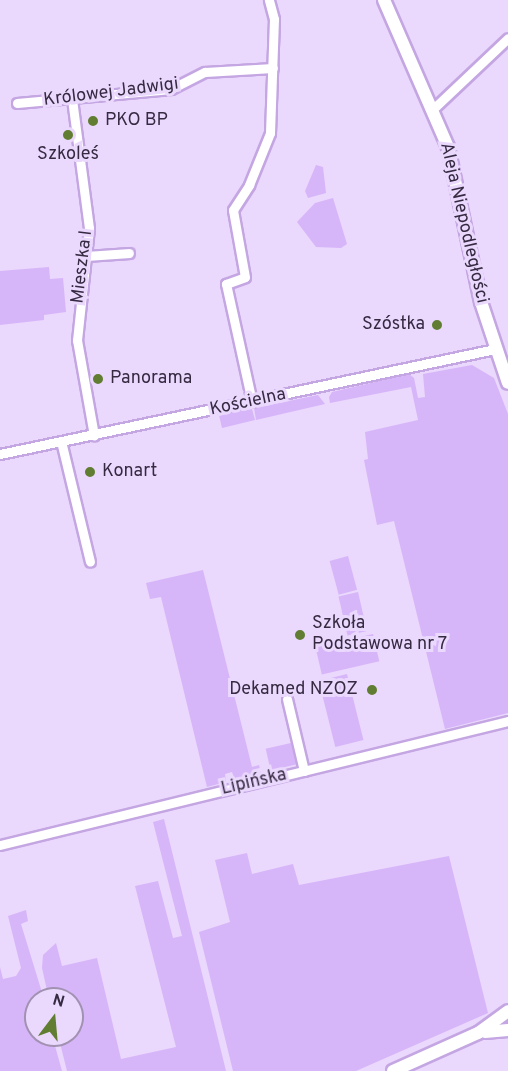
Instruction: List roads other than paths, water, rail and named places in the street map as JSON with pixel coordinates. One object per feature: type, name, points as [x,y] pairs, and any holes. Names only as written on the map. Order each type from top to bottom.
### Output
[{"type":"main road","name":"Aleja Niepodległości","points":[[384,0],[433,109],[452,162],[495,349],[508,383]]},
{"type":"main road","points":[[508,1012],[508,1020]]},
{"type":"main road","points":[[393,1071],[478,1033],[508,1012]]},
{"type":"main road","points":[[478,1033],[508,1030]]},
{"type":"street","points":[[252,402],[226,284],[245,277],[232,219],[268,139],[274,12],[269,0]]},
{"type":"street","points":[[433,109],[508,38]]},
{"type":"street","name":"Królowej Jadwigi","points":[[17,103],[171,89],[211,71],[273,68]]},
{"type":"street","name":"Mieszka I","points":[[72,99],[87,205],[87,256],[77,340],[94,435]]},
{"type":"street","points":[[87,256],[129,253]]},
{"type":"street","name":"Kościelna","points":[[0,454],[495,349]]},
{"type":"street","points":[[61,441],[90,562]]},
{"type":"street","points":[[287,699],[304,771]]},
{"type":"street","name":"Lipińska","points":[[0,845],[508,721]]},
{"type":"place","name":"PKO BP","points":[[93,121]]},
{"type":"place","name":"Szkoleś","points":[[68,135]]},
{"type":"place","name":"Szóstka","points":[[437,325]]},
{"type":"place","name":"Panorama","points":[[98,379]]},
{"type":"place","name":"Konart","points":[[90,472]]},
{"type":"place","name":"Szkoła Podstawowa nr 7","points":[[300,635]]},
{"type":"place","name":"Dekamed NZOZ","points":[[372,690]]}]
